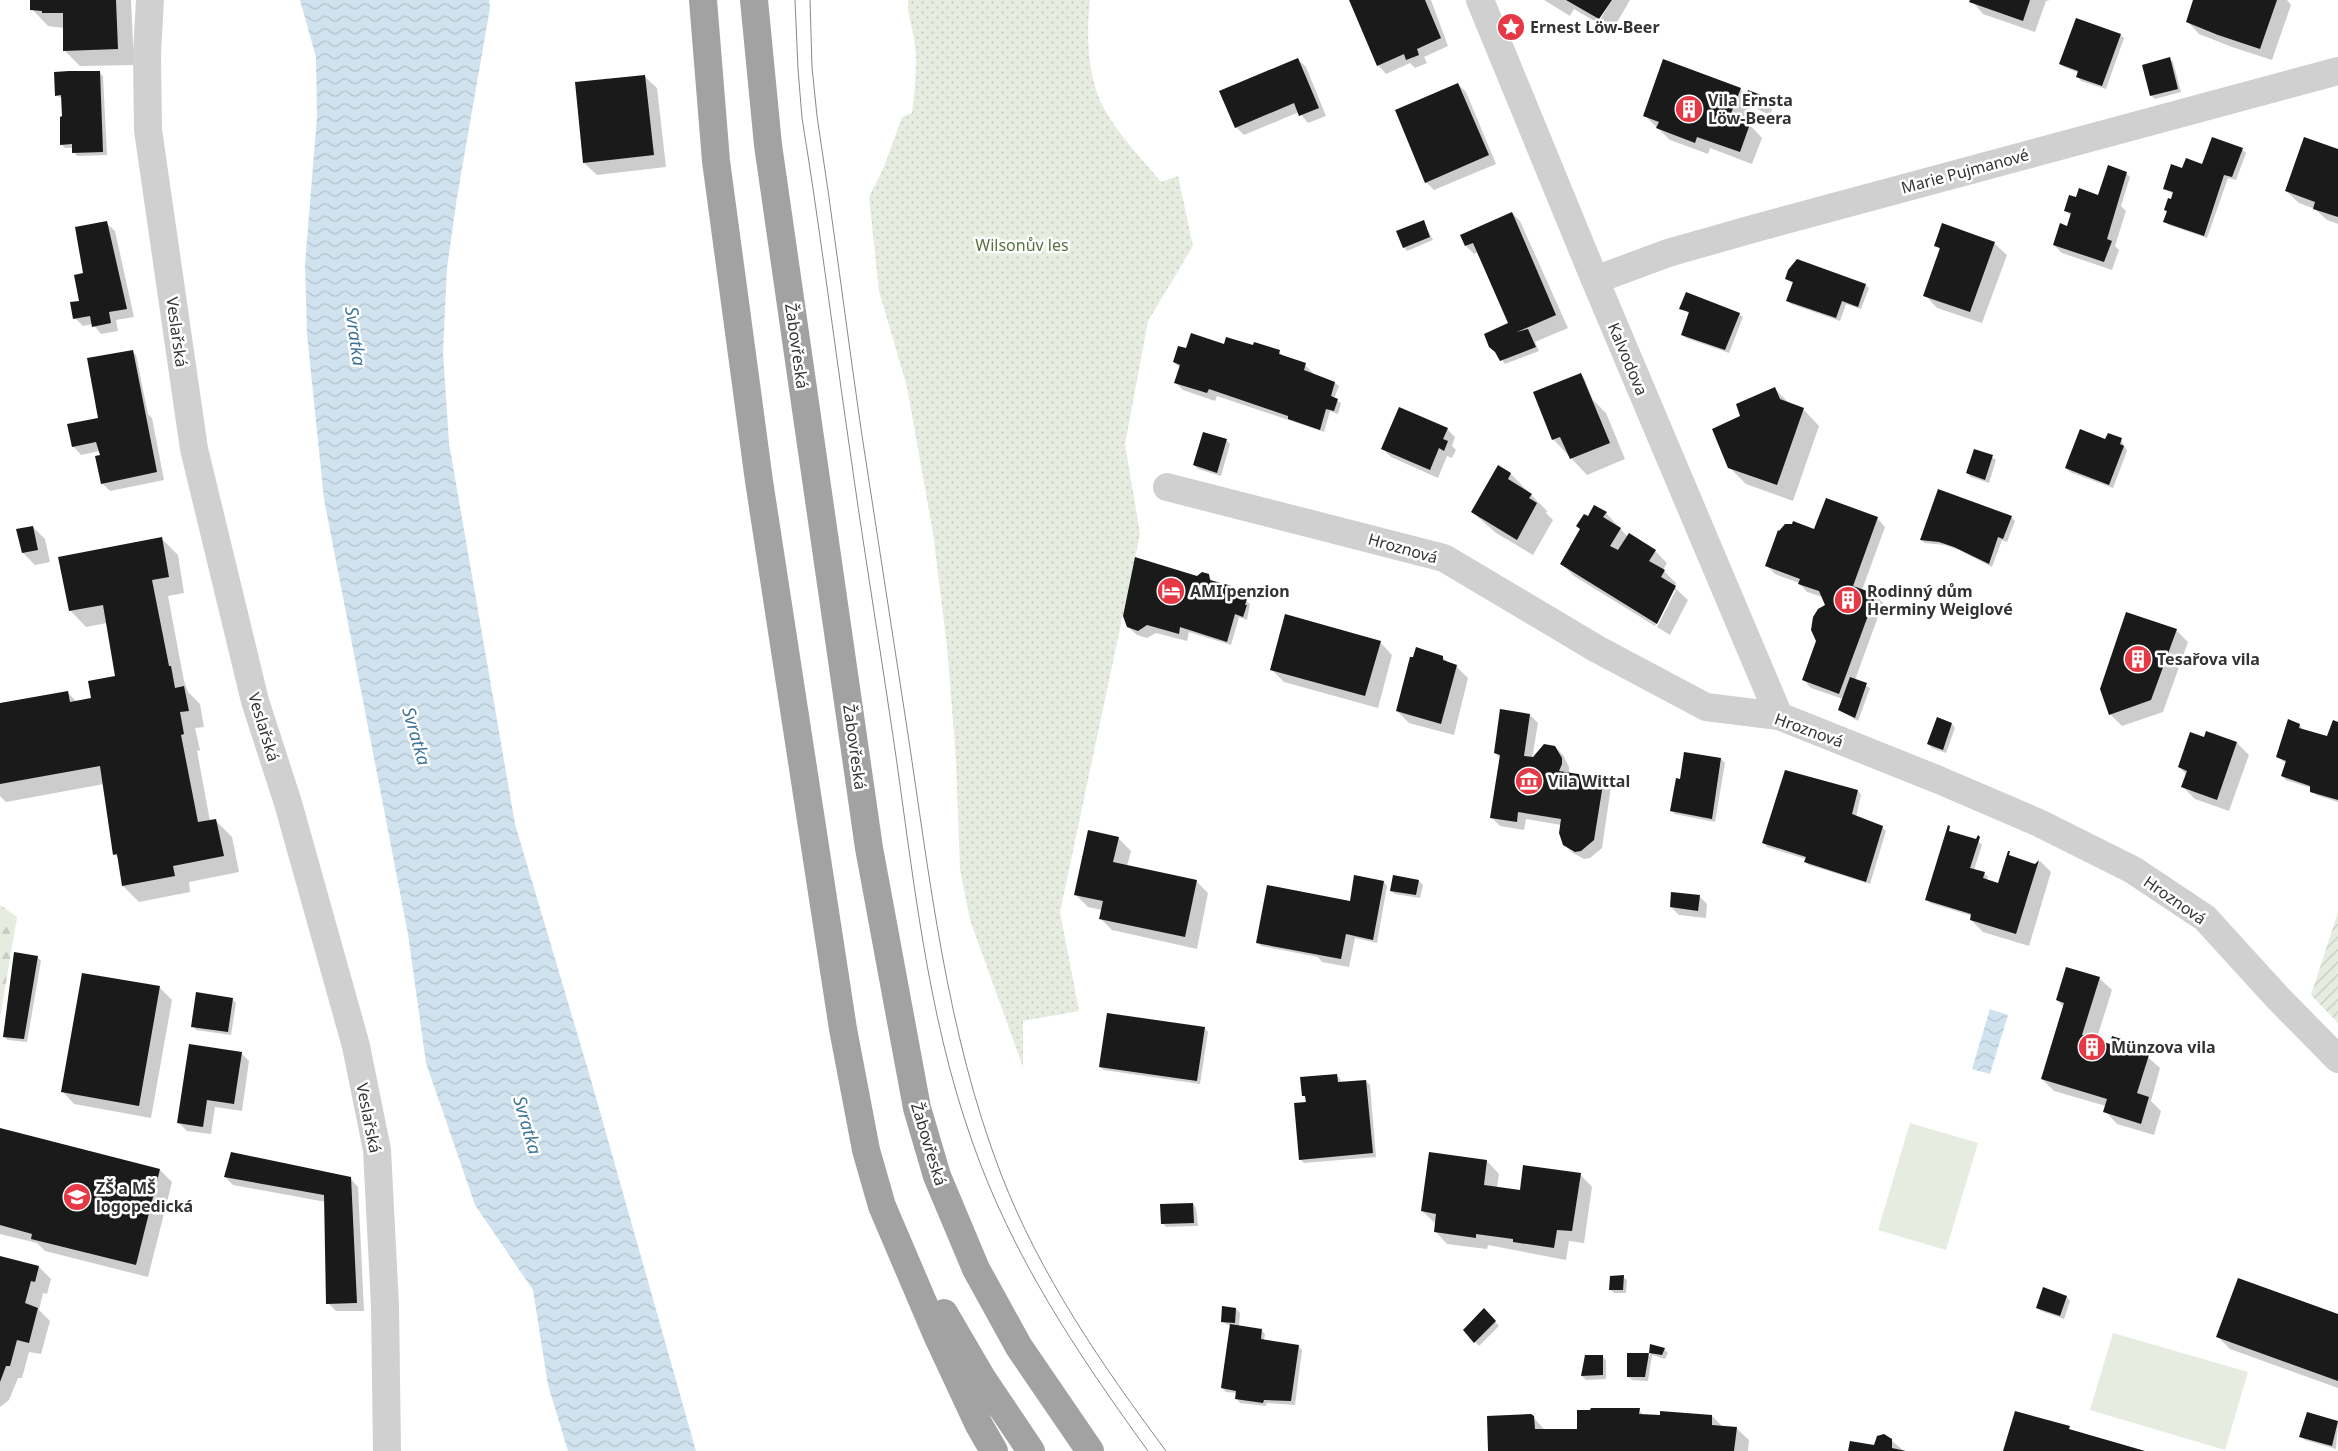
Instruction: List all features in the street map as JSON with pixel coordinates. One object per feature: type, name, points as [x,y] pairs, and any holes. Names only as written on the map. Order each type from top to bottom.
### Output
[{"type":"highway","points":[[703,0],[716,161],[759,480],[843,1029],[866,1150],[882,1206],[937,1335],[979,1425],[994,1451]]},
{"type":"highway","name":"Žabovřeská","points":[[754,0],[768,145],[869,848],[917,1108],[937,1176],[976,1270],[1019,1347],[1077,1440],[1090,1451]]},
{"type":"highway","points":[[882,1206],[982,1378],[1031,1451]]},
{"type":"street","name":"Veslařská","points":[[150,0],[147,53],[148,130],[194,449],[255,701],[288,803],[356,1046],[377,1150],[384,1288],[387,1451]]},
{"type":"street","name":"Kalvodova","points":[[1480,0],[1595,280],[1779,716]]},
{"type":"street","name":"Marie Pujmanové","points":[[1595,280],[1668,253],[1738,233],[2338,71]]},
{"type":"street","name":"Hroznová","points":[[1167,487],[1444,558],[1597,649],[1706,707],[1779,716],[1932,777],[2039,823],[2133,870],[2205,918],[2278,998],[2338,1059]]},
{"type":"green space","name":"Wilsonův les","points":[[908,0],[1090,0],[1089,58],[1100,100],[1118,131],[1161,182],[1178,176],[1193,246],[1148,321],[1125,444],[1140,534],[1060,912],[1079,1011],[1023,1021],[1023,1067],[970,920],[960,869],[956,759],[947,646],[933,533],[907,387],[879,291],[869,197],[884,167],[902,117],[912,113],[916,57]]},
{"type":"green space","points":[[0,905],[17,917],[0,1018]]},
{"type":"green space","points":[[2338,912],[2338,1023],[2311,995]]},
{"type":"green space","points":[[1910,1123],[1978,1143],[1946,1250],[1878,1230]]},
{"type":"green space","points":[[2113,1333],[2248,1372],[2225,1450],[2090,1410]]},
{"type":"water","name":"Svratka","points":[[300,0],[489,0],[490,8],[457,197],[447,268],[443,352],[449,443],[515,824],[591,1080],[696,1451],[568,1451],[548,1385],[533,1290],[475,1205],[426,1063],[408,934],[324,499],[307,334],[305,264],[317,117],[316,57]]},
{"type":"water","points":[[1990,1009],[2008,1015],[1990,1074],[1972,1069]]},
{"type":"building","points":[[30,0],[116,0],[118,49],[63,51],[63,13],[42,13],[42,11],[30,10]]},
{"type":"building","points":[[1349,0],[1425,0],[1441,38],[1417,49],[1419,55],[1406,60],[1404,54],[1377,66]]},
{"type":"building","points":[[1566,0],[1612,0],[1599,19]]},
{"type":"building","points":[[1970,0],[2030,0],[2023,21],[1969,2]]},
{"type":"building","points":[[2193,0],[2277,0],[2260,49],[2186,22]]},
{"type":"building","points":[[2076,18],[2121,34],[2102,86],[2076,77],[2078,71],[2059,64]]},
{"type":"building","points":[[2170,57],[2178,89],[2150,96],[2142,65]]},
{"type":"building","points":[[1298,58],[1319,108],[1299,116],[1294,103],[1235,128],[1219,91]]},
{"type":"building","name":"Vila Ernsta Löw-Beera","points":[[1663,59],[1741,88],[1730,116],[1750,124],[1740,152],[1697,137],[1695,143],[1656,128],[1659,122],[1643,116]]},
{"type":"building","points":[[100,71],[103,152],[72,153],[72,144],[60,145],[61,95],[55,96],[54,72]]},
{"type":"building","points":[[645,75],[654,155],[583,163],[575,82]]},
{"type":"building","points":[[1458,83],[1489,155],[1425,183],[1395,110]]},
{"type":"building","points":[[1748,90],[1761,95],[1758,103],[1745,98]]},
{"type":"building","points":[[2212,137],[2243,148],[2232,177],[2224,175],[2204,236],[2163,222],[2167,211],[2164,210],[2168,198],[2171,199],[2173,192],[2163,189],[2171,164],[2182,168],[2186,158],[2202,164]]},
{"type":"building","points":[[2304,137],[2338,149],[2338,217],[2313,209],[2315,202],[2285,191]]},
{"type":"building","points":[[2108,165],[2127,172],[2107,239],[2112,241],[2104,262],[2053,245],[2060,223],[2067,226],[2071,213],[2064,211],[2069,195],[2076,197],[2079,188],[2098,195]]},
{"type":"building","points":[[1512,212],[1556,315],[1517,332],[1528,329],[1536,347],[1500,361],[1495,352],[1489,347],[1484,334],[1508,323],[1473,243],[1465,246],[1460,235]]},
{"type":"building","points":[[1424,220],[1430,237],[1403,248],[1396,231]]},
{"type":"building","points":[[107,221],[127,309],[109,312],[111,323],[92,327],[90,316],[73,319],[70,302],[79,301],[74,275],[83,273],[75,227]]},
{"type":"building","points":[[1942,223],[1995,242],[1970,312],[1923,296],[1940,248],[1934,246]]},
{"type":"building","points":[[1797,259],[1866,284],[1858,307],[1842,301],[1836,318],[1786,301],[1793,282],[1785,279],[1788,270]]},
{"type":"building","points":[[1686,292],[1740,313],[1725,350],[1681,335],[1689,312],[1679,309]]},
{"type":"building","points":[[1191,333],[1224,344],[1226,337],[1253,345],[1254,342],[1280,350],[1279,354],[1306,363],[1304,370],[1335,382],[1331,396],[1338,399],[1334,411],[1326,409],[1320,430],[1288,419],[1288,416],[1209,389],[1207,393],[1174,383],[1180,365],[1173,362],[1178,346],[1186,348]]},
{"type":"building","points":[[133,350],[157,472],[101,484],[95,456],[100,455],[96,442],[72,447],[67,424],[98,418],[87,358]]},
{"type":"building","points":[[1581,373],[1610,443],[1570,459],[1560,437],[1552,440],[1533,392]]},
{"type":"building","points":[[1775,387],[1780,399],[1804,408],[1777,485],[1728,468],[1712,429],[1740,416],[1736,404]]},
{"type":"building","points":[[1399,407],[1448,428],[1443,439],[1448,441],[1444,451],[1439,448],[1430,470],[1381,449]]},
{"type":"building","points":[[2080,429],[2105,439],[2108,433],[2122,438],[2120,444],[2124,446],[2109,485],[2065,468]]},
{"type":"building","points":[[1203,432],[1227,439],[1217,473],[1193,465]]},
{"type":"building","points":[[1974,449],[1993,455],[1985,480],[1966,473]]},
{"type":"building","points":[[1498,465],[1511,473],[1508,479],[1532,494],[1529,498],[1537,503],[1517,540],[1471,512]]},
{"type":"building","points":[[1938,489],[2012,516],[2003,539],[1998,537],[1989,564],[1954,547],[1939,542],[1920,540]]},
{"type":"building","name":"Rodinný dům Herminy Weiglové","points":[[1826,498],[1878,517],[1853,586],[1876,594],[1839,694],[1802,680],[1816,641],[1811,630],[1813,617],[1818,609],[1825,605],[1819,591],[1798,584],[1800,579],[1765,566],[1778,530],[1785,524],[1792,524],[1793,521],[1814,529]]},
{"type":"building","points":[[1594,505],[1607,512],[1603,517],[1621,528],[1610,546],[1618,550],[1629,533],[1656,550],[1649,561],[1665,570],[1661,577],[1676,586],[1657,624],[1560,564],[1580,529],[1576,526],[1584,514],[1588,516]]},
{"type":"building","points":[[33,526],[38,550],[22,553],[16,529]]},
{"type":"building","points":[[162,537],[169,577],[152,580],[175,688],[184,686],[189,711],[180,712],[184,734],[181,735],[198,822],[216,819],[224,856],[173,866],[175,876],[122,886],[117,854],[113,855],[100,766],[0,784],[0,703],[68,691],[70,702],[91,698],[88,681],[115,676],[103,605],[69,611],[58,557]]},
{"type":"building","points":[[1135,557],[1197,576],[1202,572],[1209,574],[1210,580],[1243,589],[1241,598],[1247,599],[1245,605],[1247,605],[1243,617],[1235,614],[1227,642],[1180,627],[1179,634],[1147,625],[1138,631],[1127,627],[1123,616]]},
{"type":"building","name":"Tesařova vila","points":[[2126,612],[2177,629],[2151,700],[2109,715],[2100,689]]},
{"type":"building","points":[[1285,614],[1381,641],[1365,696],[1270,670]]},
{"type":"building","points":[[1416,647],[1443,656],[1443,660],[1457,665],[1441,724],[1396,711],[1410,657],[1413,657]]},
{"type":"building","points":[[1850,677],[1867,683],[1855,718],[1838,710]]},
{"type":"building","points":[[1500,709],[1530,714],[1524,756],[1533,757],[1544,744],[1555,746],[1562,758],[1559,771],[1604,778],[1594,840],[1581,851],[1575,852],[1563,845],[1559,833],[1561,819],[1518,812],[1517,822],[1490,818],[1500,755],[1494,753]]},
{"type":"building","points":[[1937,717],[1952,723],[1943,750],[1927,744]]},
{"type":"building","points":[[2288,719],[2300,724],[2299,728],[2327,736],[2333,720],[2338,722],[2338,800],[2310,792],[2310,786],[2281,776],[2286,761],[2276,757]]},
{"type":"building","points":[[2206,731],[2237,742],[2217,800],[2181,787],[2187,771],[2178,767],[2190,732],[2204,737]]},
{"type":"building","points":[[1684,752],[1721,758],[1712,819],[1670,811],[1676,778],[1680,779]]},
{"type":"building","points":[[1785,770],[1858,790],[1852,814],[1883,826],[1866,882],[1804,862],[1806,857],[1762,843]]},
{"type":"building","points":[[1948,825],[1950,826],[1949,831],[1976,839],[1978,835],[1980,837],[1970,868],[1985,872],[1983,878],[1998,883],[2008,851],[2010,851],[2009,855],[2035,864],[2039,860],[2016,934],[1970,920],[1971,914],[1925,900]]},
{"type":"building","points":[[1088,830],[1119,837],[1113,862],[1197,880],[1185,937],[1099,919],[1103,901],[1074,895]]},
{"type":"building","points":[[1354,875],[1384,881],[1373,940],[1346,934],[1341,959],[1256,943],[1267,885],[1350,901]]},
{"type":"building","points":[[1393,875],[1419,880],[1416,895],[1390,891]]},
{"type":"building","points":[[1671,892],[1700,895],[1698,911],[1670,907]]},
{"type":"building","points":[[14,952],[38,956],[24,1039],[3,1037]]},
{"type":"building","name":"Münzova vila","points":[[2066,967],[2100,977],[2082,1035],[2110,1044],[2112,1036],[2134,1043],[2132,1050],[2149,1055],[2137,1093],[2149,1097],[2141,1124],[2103,1112],[2107,1099],[2041,1079],[2064,1003],[2056,1000]]},
{"type":"building","points":[[82,973],[160,986],[139,1106],[61,1092]]},
{"type":"building","points":[[196,992],[233,998],[228,1032],[191,1027]]},
{"type":"building","points":[[1107,1013],[1205,1027],[1197,1081],[1099,1067]]},
{"type":"building","points":[[189,1044],[242,1052],[234,1104],[207,1100],[203,1127],[177,1123]]},
{"type":"building","points":[[1337,1074],[1338,1082],[1366,1080],[1373,1153],[1299,1160],[1294,1103],[1306,1102],[1305,1096],[1302,1096],[1300,1077]]},
{"type":"building","name":"ZŠ a MŠ logopedická","points":[[0,1128],[160,1169],[136,1265],[31,1239],[32,1234],[0,1225]]},
{"type":"building","points":[[231,1152],[351,1177],[357,1303],[326,1304],[324,1195],[224,1177]]},
{"type":"building","points":[[1429,1152],[1487,1160],[1484,1185],[1520,1190],[1523,1165],[1581,1173],[1572,1231],[1557,1230],[1554,1248],[1513,1242],[1513,1239],[1476,1234],[1476,1238],[1434,1232],[1436,1214],[1421,1211]]},
{"type":"building","points":[[1193,1203],[1194,1223],[1161,1224],[1160,1204]]},
{"type":"building","points":[[0,1256],[39,1266],[35,1282],[31,1281],[25,1303],[38,1308],[29,1343],[17,1340],[10,1366],[6,1366],[0,1382]]},
{"type":"building","points":[[1624,1275],[1623,1290],[1609,1290],[1610,1276]]},
{"type":"building","points":[[2238,1278],[2338,1314],[2338,1381],[2216,1337]]},
{"type":"building","points":[[2043,1287],[2067,1296],[2060,1316],[2036,1308]]},
{"type":"building","points":[[1222,1306],[1236,1308],[1235,1323],[1221,1322]]},
{"type":"building","points":[[1484,1308],[1496,1321],[1474,1343],[1463,1330]]},
{"type":"building","points":[[1230,1324],[1262,1329],[1261,1339],[1299,1345],[1291,1401],[1264,1400],[1263,1403],[1235,1399],[1236,1391],[1221,1388]]},
{"type":"building","points":[[1650,1344],[1665,1348],[1662,1355],[1649,1353]]},
{"type":"building","points":[[1627,1353],[1649,1353],[1645,1377],[1627,1377]]},
{"type":"building","points":[[1585,1355],[1603,1355],[1603,1375],[1581,1376]]},
{"type":"building","points":[[1591,1408],[1640,1408],[1639,1414],[1660,1415],[1660,1411],[1712,1415],[1712,1425],[1737,1427],[1734,1451],[1488,1451],[1487,1416],[1531,1414],[1534,1416],[1535,1429],[1577,1429],[1577,1410],[1590,1410]]},
{"type":"building","points":[[2015,1411],[2070,1426],[2069,1429],[2145,1451],[2003,1451]]},
{"type":"building","points":[[2307,1412],[2338,1421],[2332,1446],[2299,1437]]},
{"type":"building","points":[[1884,1434],[1892,1439],[1892,1448],[1906,1451],[1848,1451],[1850,1441],[1874,1445],[1877,1436]]},
{"type":"tram line","points":[[795,0],[802,118],[915,889],[932,991],[943,1042],[956,1092],[972,1141],[1006,1224],[1048,1302],[1096,1377],[1148,1451]]},
{"type":"tram line","points":[[810,0],[812,67],[817,116],[861,429],[932,897],[953,1010],[966,1065],[982,1120],[1001,1174],[1034,1248],[1053,1283],[1096,1352],[1166,1451]]},
{"type":"place","name":"Ernest Löw-Beer","points":[[1511,27]]},
{"type":"place","name":"Vila Ernsta Löw-Beera","points":[[1689,109]]},
{"type":"place","name":"AMI penzion","points":[[1171,591]]},
{"type":"place","name":"Rodinný dům Herminy Weiglové","points":[[1848,600]]},
{"type":"place","name":"Tesařova vila","points":[[2138,659]]},
{"type":"place","name":"Vila Wittal","points":[[1529,781]]},
{"type":"place","name":"Münzova vila","points":[[2092,1047]]},
{"type":"place","name":"ZŠ a MŠ logopedická","points":[[77,1197]]}]
